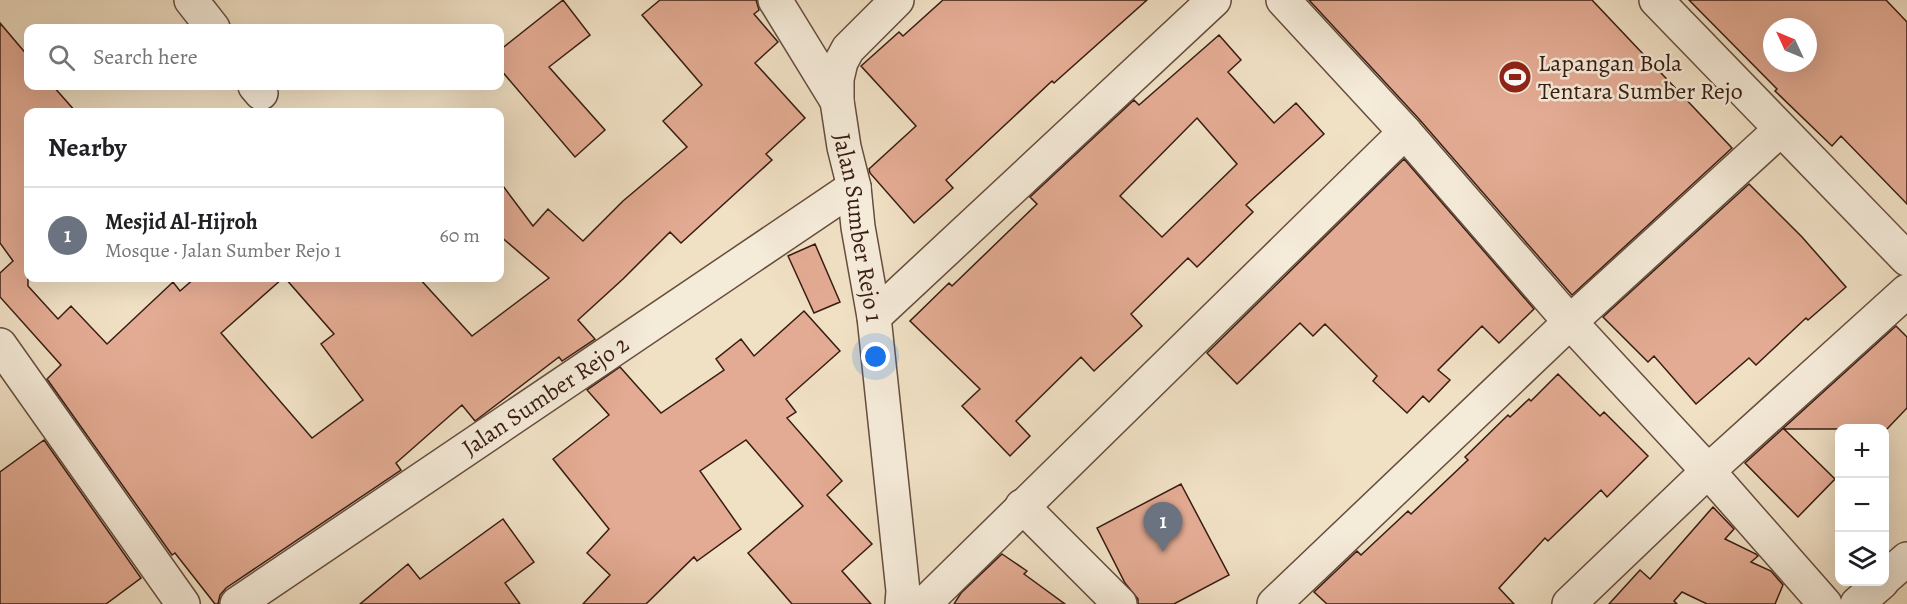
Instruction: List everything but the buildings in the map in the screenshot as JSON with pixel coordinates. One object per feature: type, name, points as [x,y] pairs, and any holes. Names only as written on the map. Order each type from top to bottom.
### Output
[{"type":"street","points":[[191,0],[210,24]]},
{"type":"street","name":"Jalan Sumber Rejo 1","points":[[776,0],[837,101]]},
{"type":"street","name":"Jalan Sumber Rejo 1","points":[[897,0],[848,49],[841,62],[837,79],[837,101],[844,147],[854,187],[858,227],[874,317],[903,591],[902,604]]},
{"type":"street","points":[[874,317],[1214,0]]},
{"type":"street","points":[[1283,0],[1404,132],[1570,322],[1708,471],[1825,604]]},
{"type":"street","points":[[1656,0],[1907,259]]},
{"type":"street","points":[[1274,604],[1570,322],[1780,130]]},
{"type":"street","points":[[924,604],[1404,132]]},
{"type":"street","name":"Jalan Sumber Rejo 2","points":[[237,604],[854,187]]},
{"type":"street","points":[[1569,604],[1708,471],[1907,291]]},
{"type":"street","points":[[0,345],[183,604]]},
{"type":"street","points":[[1022,506],[1120,604]]},
{"type":"street","points":[[1889,575],[1907,559]]},
{"type":"street","points":[[1857,604],[1876,586]]},
{"type":"place","name":"Lapangan Bola Tentara Sumber Rejo","points":[[1515,77]]},
{"type":"place","name":"Mesjid Al-Hijroh","points":[[1163,552]]}]
